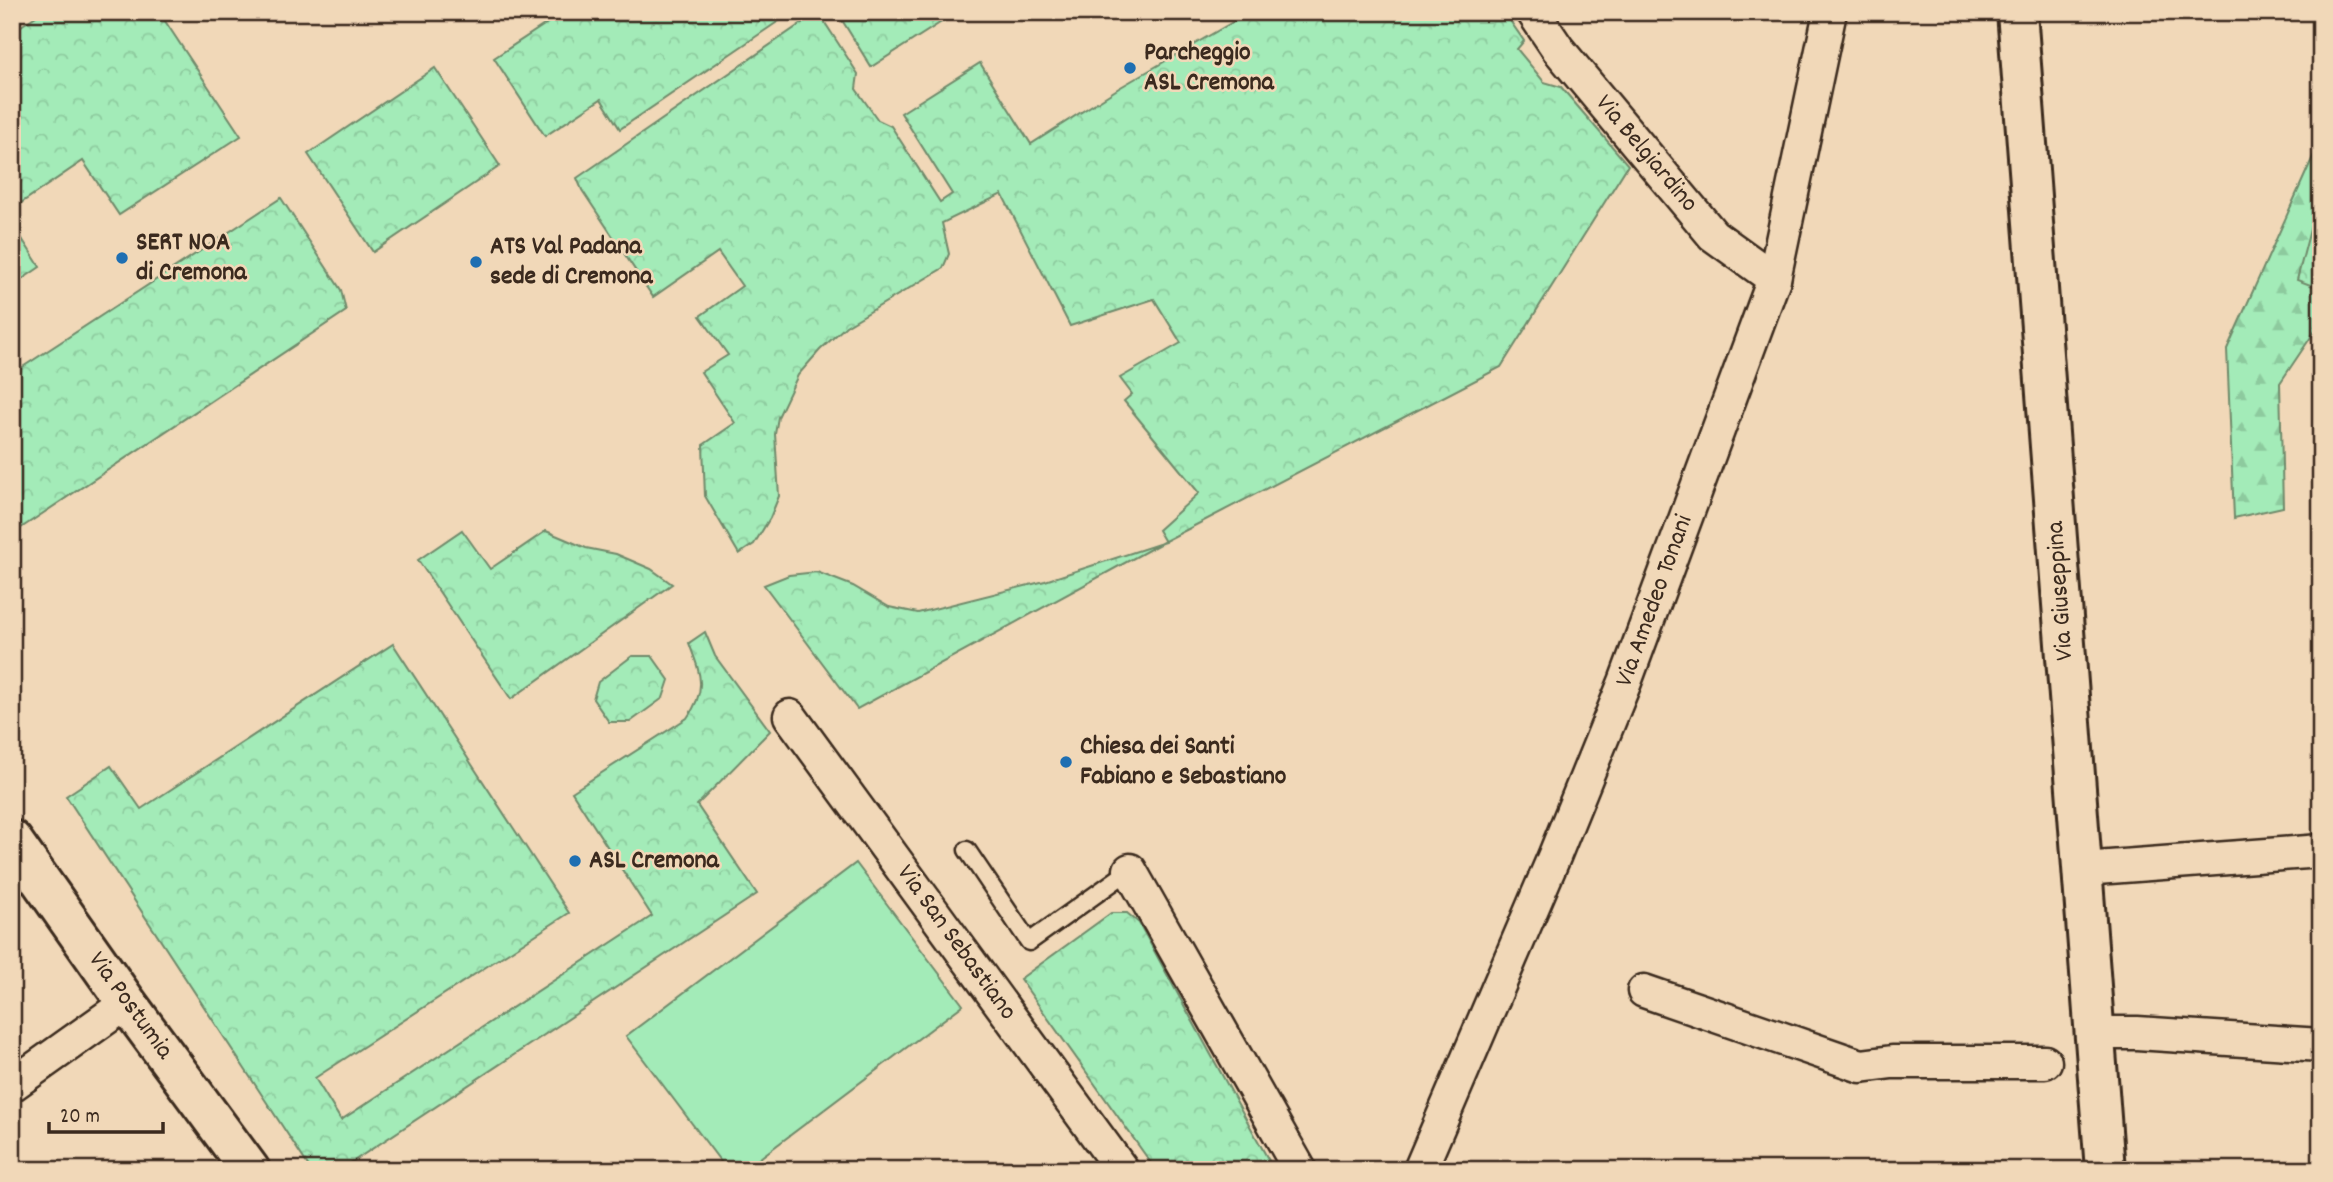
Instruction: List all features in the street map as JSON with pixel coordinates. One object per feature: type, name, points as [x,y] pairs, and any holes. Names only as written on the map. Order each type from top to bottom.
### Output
[{"type":"main road","name":"Via Giuseppina","points":[[2017,12],[2105,1170]]},
{"type":"main road","name":"Via Postumia","points":[[12,839],[127,1003],[250,1170]]},
{"type":"street","name":"Via Belgiardino","points":[[1533,12],[1559,49],[1713,235],[1774,279]]},
{"type":"street","name":"Via Amedeo Tonani","points":[[1420,1170],[1554,858],[1625,682],[1774,279],[1830,12]]},
{"type":"street","name":"Via San Sebastiano","points":[[790,716],[1122,1170]]},
{"type":"street","points":[[2083,869],[2321,851]]},
{"type":"street","points":[[1130,870],[1300,1170]]},
{"type":"street","points":[[1644,991],[1861,1066],[1892,1062],[2045,1062]]},
{"type":"street","points":[[12,1085],[127,1003]]},
{"type":"street","points":[[2095,1033],[2137,1033],[2321,1045]]},
{"type":"lane","points":[[967,850],[1029,942],[1130,870]]},
{"type":"green space","points":[[42,12],[159,12],[241,136],[119,215],[83,161],[12,209],[12,32]]},
{"type":"green space","points":[[564,12],[792,12],[620,129],[601,99],[545,136],[494,58]]},
{"type":"green space","points":[[818,12],[858,74],[856,89],[878,120],[891,126],[940,202],[952,194],[901,113],[980,63],[1031,144],[1119,88],[1250,12],[1504,12],[1524,41],[1517,49],[1544,82],[1561,87],[1628,165],[1501,367],[1165,541],[1158,530],[1199,493],[1124,401],[1132,394],[1120,378],[1181,343],[1154,299],[1070,326],[1002,194],[942,223],[949,254],[943,268],[846,326],[798,375],[778,417],[775,434],[779,496],[770,518],[754,544],[739,554],[705,496],[703,445],[735,423],[701,372],[728,355],[700,316],[742,286],[718,252],[653,297],[582,190],[577,178]]},
{"type":"green space","points":[[837,12],[957,12],[871,67]]},
{"type":"green space","points":[[435,68],[500,166],[373,252],[308,154]]},
{"type":"green space","points":[[2321,139],[2321,322],[2280,383],[2283,507],[2234,518],[2227,349]]},
{"type":"green space","points":[[2321,187],[2321,289],[2297,280]]},
{"type":"green space","points":[[281,198],[341,290],[346,311],[12,534],[12,374]]},
{"type":"green space","points":[[12,223],[40,267],[12,286]]},
{"type":"green space","points":[[462,530],[490,569],[546,531],[586,548],[616,554],[651,569],[672,584],[511,699],[418,560]]},
{"type":"green space","points":[[1160,543],[857,709],[764,585],[789,575],[817,572],[853,586],[889,607],[918,613],[1045,581]]},
{"type":"green space","points":[[705,632],[715,656],[770,731],[697,805],[757,894],[340,1170],[311,1170],[66,796],[111,766],[141,809],[393,644],[569,913],[315,1078],[341,1120],[652,916],[572,792],[687,718],[694,708],[700,689],[699,672],[689,643]]},
{"type":"green space","points":[[632,656],[652,656],[669,680],[663,698],[630,722],[609,722],[593,699],[598,682]]},
{"type":"green space","points":[[856,863],[963,1005],[744,1170],[727,1170],[626,1036]]},
{"type":"green space","points":[[1111,913],[1127,913],[1139,923],[1274,1170],[1156,1170],[1020,979]]},
{"type":"place","name":"Parcheggio ASL Cremona","points":[[1130,68]]},
{"type":"place","name":"SERT NOA di Cremona","points":[[122,258]]},
{"type":"place","name":"ATS Val Padana sede di Cremona","points":[[476,262]]},
{"type":"place","name":"Chiesa dei Santi Fabiano e Sebastiano","points":[[1066,762]]},
{"type":"place","name":"ASL Cremona","points":[[575,861]]}]
